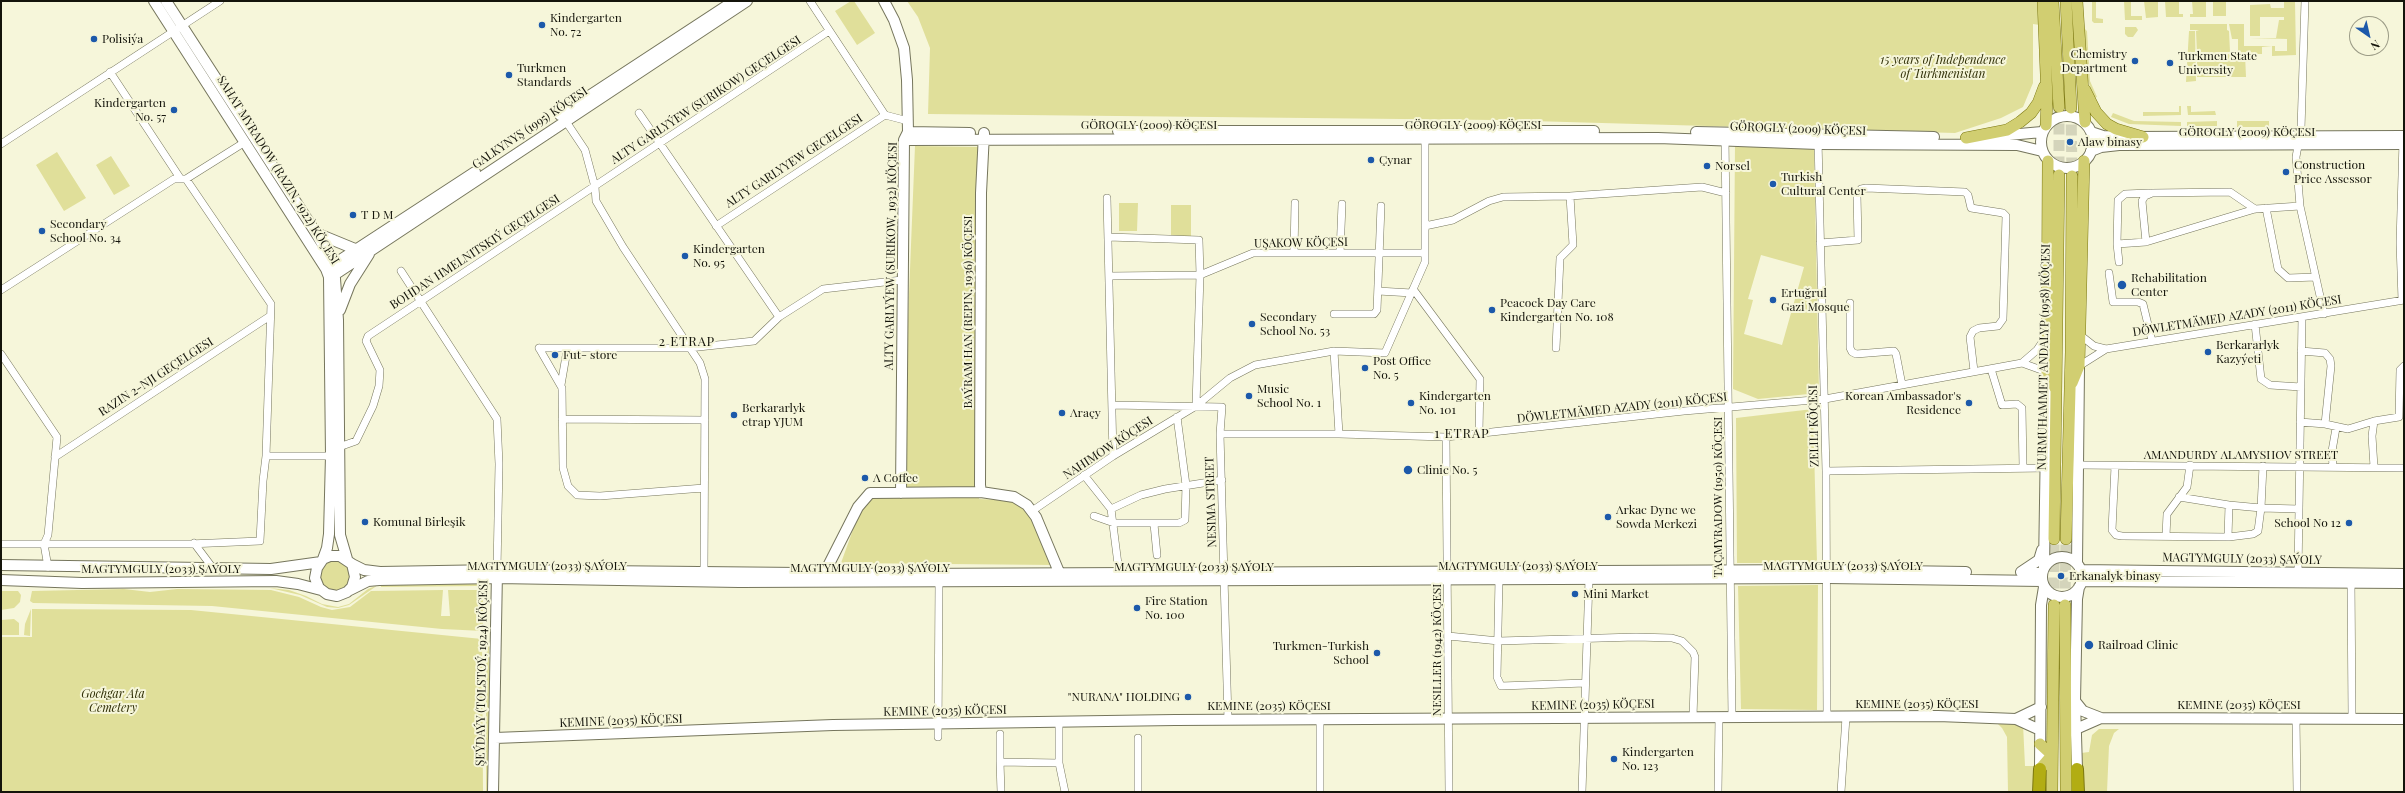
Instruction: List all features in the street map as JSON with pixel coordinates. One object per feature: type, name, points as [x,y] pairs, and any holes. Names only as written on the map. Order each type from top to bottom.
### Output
[{"type":"highway","points":[[2040,769],[2040,792]]},
{"type":"highway","points":[[2074,792],[2077,769]]},
{"type":"main road","name":"SAHAT MYRADOW (RAZIN, 1922) KÖÇESI","points":[[154,1],[178,28],[245,142],[331,272],[338,320],[340,536],[349,562]]},
{"type":"main road","points":[[166,1],[178,28],[316,233],[331,272]]},
{"type":"main road","name":"GALKYNYŞ (1995) KÖÇESI","points":[[331,272],[355,249],[734,1]]},
{"type":"main road","name":"GALKYNYŞ (1995) KÖÇESI","points":[[331,272],[372,249],[747,1]]},
{"type":"main road","name":"ALTY GARLYÝEW (SURIKOW, 1932) KÖÇESI","points":[[884,1],[894,20],[904,48],[908,121],[906,136],[902,280],[901,493]]},
{"type":"main road","points":[[2043,1],[2047,75],[2044,129],[2040,140],[2042,151],[2048,161],[2059,167],[2066,168],[2078,166],[2084,161],[2091,151],[2093,140],[2091,132],[2085,122],[2077,1]]},
{"type":"main road","points":[[2054,1],[2059,107]]},
{"type":"main road","points":[[2066,1],[2071,108]]},
{"type":"main road","points":[[1966,138],[2007,130],[2020,122],[2031,113],[2038,103],[2044,92],[2047,75]]},
{"type":"main road","points":[[2081,79],[2090,102],[2103,120],[2116,129],[2143,137]]},
{"type":"main road","points":[[2044,129],[2055,118],[2067,115],[2074,116],[2085,122]]},
{"type":"main road","name":"GÖROGLY (2009) KÖÇESI","points":[[1818,140],[2016,136],[2044,129]]},
{"type":"main road","name":"GÖROGLY (2009) KÖÇESI","points":[[2091,132],[2112,137],[2299,141]]},
{"type":"main road","name":"GÖROGLY (2009) KÖÇESI","points":[[906,136],[1425,134],[1658,138],[1725,137],[2017,144],[2042,151]]},
{"type":"main road","name":"BAÝRAM HAN (REPIN, 1936) KÖÇESI","points":[[981,492],[981,192],[983,136]]},
{"type":"main road","name":"GÖROGLY (2009) KÖÇESI","points":[[2091,151],[2101,147],[2119,145],[2403,140]]},
{"type":"main road","points":[[2040,769],[2041,605],[2043,577],[2048,311],[2048,161]]},
{"type":"main road","points":[[2077,769],[2075,701],[2077,599],[2080,584],[2076,549],[2084,161]]},
{"type":"main road","name":"NURMUHAMMET ANDALYP (1958) KÖÇESI","points":[[2060,175],[2057,390],[2060,539],[2069,390],[2072,176]]},
{"type":"main road","points":[[316,233],[355,249]]},
{"type":"main road","points":[[338,320],[350,284],[372,249]]},
{"type":"main road","name":"SAHAT MYRADOW (RAZIN, 1922) KÖÇESI","points":[[322,561],[329,535],[331,456],[331,272]]},
{"type":"main road","points":[[2048,311],[2059,296]]},
{"type":"main road","points":[[2071,301],[2080,335]]},
{"type":"main road","points":[[2069,390],[2079,366]]},
{"type":"main road","points":[[2046,372],[2057,390]]},
{"type":"main road","points":[[824,572],[864,499],[870,493],[981,492],[1014,497],[1022,501],[1032,511],[1058,576]]},
{"type":"main road","points":[[2041,605],[2036,588],[2024,576],[2039,560],[2043,546]]},
{"type":"main road","points":[[2076,549],[2086,566],[2100,576],[2084,588],[2077,599]]},
{"type":"main road","points":[[337,556],[349,562],[355,577],[350,590],[337,596],[330,596],[321,590],[316,581],[315,574],[322,561],[337,556]]},
{"type":"main road","points":[[2043,577],[2054,558],[2060,557],[2072,560],[2079,567]]},
{"type":"main road","name":"MAGTYMGULY (2033) ŞAÝOLY","points":[[1,566],[212,567],[271,569],[322,561]]},
{"type":"main road","name":"MAGTYMGULY (2033) ŞAÝOLY","points":[[349,562],[364,570],[380,572],[497,574],[739,582],[938,581],[1119,572],[1225,575]]},
{"type":"main road","name":"MAGTYMGULY (2033) ŞAÝOLY","points":[[2079,567],[2100,576],[2351,578],[2404,574]]},
{"type":"main road","name":"MAGTYMGULY (2033) ŞAÝOLY","points":[[350,590],[368,581],[497,574],[824,572],[1058,576],[1828,574],[2043,577]]},
{"type":"main road","name":"MAGTYMGULY (2033) ŞAÝOLY","points":[[2080,584],[2100,576],[2298,573],[2404,583]]},
{"type":"main road","name":"ŞEÝDAÝY (TOLSTOÝ, 1924) KÖÇESI","points":[[493,792],[497,574]]},
{"type":"main road","name":"MAGTYMGULY (2033) ŞAÝOLY","points":[[1448,576],[1499,579],[1589,579],[1729,574]]},
{"type":"main road","points":[[2043,577],[2055,596],[2068,596],[2080,584]]},
{"type":"main road","name":"MAGTYMGULY (2033) ŞAÝOLY","points":[[1,580],[82,583],[273,581],[298,584],[321,590]]},
{"type":"main road","points":[[2052,792],[2052,755],[2059,605],[2066,752],[2074,792]]},
{"type":"main road","points":[[2075,701],[2083,711],[2100,718]]},
{"type":"main road","name":"KEMINE (2035) KÖÇESI","points":[[495,738],[833,725],[1059,722],[1827,716],[1938,716],[2016,719],[2041,707]]},
{"type":"main road","name":"KEMINE (2035) KÖÇESI","points":[[2075,733],[2100,718],[2404,719]]},
{"type":"main road","points":[[2016,719],[2040,730]]},
{"type":"main road","points":[[2066,752],[2075,733]]},
{"type":"main road","points":[[2040,744],[2052,755]]},
{"type":"main road","points":[[2066,752],[2077,769]]},
{"type":"main road","points":[[2040,769],[2052,755]]},
{"type":"street","points":[[1,144],[220,1]]},
{"type":"street","points":[[810,1],[885,115],[908,121]]},
{"type":"street","points":[[2305,1],[2299,141],[2296,157],[2300,206],[2324,314]]},
{"type":"street","name":"ALTY GARLYÝEW (SURIKOW) GEÇELGESI","points":[[595,186],[830,31]]},
{"type":"street","points":[[1,544],[194,543],[260,541],[263,481],[266,456],[271,304],[110,72]]},
{"type":"street","points":[[639,113],[779,317]]},
{"type":"street","name":"ALTY GARLYYEW GECELGESI","points":[[716,226],[885,115]]},
{"type":"street","points":[[565,120],[585,150],[595,186],[596,201],[700,363],[705,379],[704,573]]},
{"type":"street","points":[[1413,291],[1425,262],[1425,134]]},
{"type":"street","name":"TAÇMYRADOW (1950) KÖÇESI","points":[[1725,137],[1729,408],[1729,574],[1732,717]]},
{"type":"street","name":"ZELILI KÖÇESI","points":[[1818,140],[1828,574],[1827,716]]},
{"type":"street","points":[[2403,140],[2400,243],[2403,300]]},
{"type":"street","points":[[1,290],[174,179],[183,178],[245,142]]},
{"type":"street","name":"BOHDAN HMELNITSKIÝ GEÇELGESI","points":[[339,447],[356,441],[373,406],[379,386],[380,370],[367,345],[366,338],[595,186]]},
{"type":"street","points":[[1425,226],[1454,220],[1488,201],[1503,197],[1570,196],[1702,187],[1726,192]]},
{"type":"street","points":[[1820,242],[1858,240],[1857,195],[1861,189],[1866,188],[1965,192],[1968,195],[1971,208],[2003,213],[2006,216],[2003,319],[1998,326],[1979,328],[1973,331],[1970,337],[1974,371]]},
{"type":"street","points":[[2119,262],[2117,244],[2118,200],[2125,194],[2225,191],[2230,192],[2255,209]]},
{"type":"street","points":[[2146,242],[2142,201],[2145,196],[2152,192]]},
{"type":"street","points":[[1556,348],[1560,258],[1573,245],[1570,196]]},
{"type":"street","points":[[1107,198],[1113,456]]},
{"type":"street","points":[[1294,253],[1295,203]]},
{"type":"street","points":[[1340,253],[1342,204]]},
{"type":"street","points":[[1334,314],[1374,314],[1377,310],[1381,206]]},
{"type":"street","points":[[2117,244],[2146,242],[2255,209],[2300,206]]},
{"type":"street","points":[[2266,208],[2278,269],[2288,278],[2316,277]]},
{"type":"street","points":[[1108,237],[1199,240],[1200,275],[1196,406],[1112,405]]},
{"type":"street","name":"UŞAKOW KÖÇESI","points":[[1109,276],[1200,275],[1253,253],[1425,254]]},
{"type":"street","name":"ŞEÝDAÝY (TOLSTOÝ, 1924) KÖÇESI","points":[[401,271],[497,419],[499,464],[497,574]]},
{"type":"street","points":[[2109,273],[2113,302],[2138,302],[2143,304],[2152,341]]},
{"type":"street","points":[[561,386],[539,348],[567,350],[690,348],[754,341],[779,317],[823,289],[902,280]]},
{"type":"street","points":[[1378,291],[1413,291]]},
{"type":"street","points":[[1413,291],[1480,380],[1479,433]]},
{"type":"street","name":"NAHIMOW KÖÇESI","points":[[1032,511],[1113,456],[1196,406],[1230,378],[1255,364],[1334,351],[1386,353],[1413,291]]},
{"type":"street","name":"DÖWLETMÄMED AZADY (2011) KÖÇESI","points":[[2079,366],[2106,349],[2403,300]]},
{"type":"street","points":[[1850,303],[1850,348],[1852,352],[1856,354],[1894,351],[1896,354],[1902,385]]},
{"type":"street","points":[[2046,372],[2022,363],[2037,350],[2043,341],[2048,311]]},
{"type":"street","name":"RAZIN 2-NJI GEÇELGESI","points":[[55,457],[270,316]]},
{"type":"street","points":[[2298,573],[2302,317]]},
{"type":"street","points":[[2255,324],[2261,379],[2270,385],[2301,387]]},
{"type":"street","points":[[2080,335],[2094,346],[2106,349]]},
{"type":"street","points":[[567,350],[561,386],[565,478],[568,486],[577,495],[628,494],[704,488]]},
{"type":"street","points":[[1334,351],[1339,434]]},
{"type":"street","points":[[2301,351],[2325,353],[2330,359],[2331,366],[2326,424]]},
{"type":"street","points":[[1,354],[57,437],[48,535],[44,544],[48,567]]},
{"type":"street","name":"DÖWLETMÄMED AZADY (2011) KÖÇESI","points":[[1220,434],[1339,434],[1446,437],[1825,399],[2022,363]]},
{"type":"street","points":[[2300,422],[2326,424],[2336,428],[2353,429],[2374,421],[2399,417],[2400,370],[2404,366]]},
{"type":"street","points":[[1991,369],[2002,405],[2017,404],[2022,408],[2023,468]]},
{"type":"street","name":"NESIMA STREET","points":[[1196,406],[1222,406],[1220,434],[1228,720]]},
{"type":"street","points":[[1094,516],[1114,523],[1182,523],[1185,520],[1186,485],[1177,417]]},
{"type":"street","points":[[562,419],[705,420]]},
{"type":"street","points":[[2374,421],[2372,442],[2374,467]]},
{"type":"street","points":[[2333,467],[2332,451],[2336,428]]},
{"type":"street","name":"NESILLER (1942) KÖÇESI","points":[[1446,437],[1449,792]]},
{"type":"street","points":[[266,456],[331,456]]},
{"type":"street","name":"AMANDURDY ALAMYSHOV STREET","points":[[2078,465],[2404,468]]},
{"type":"street","points":[[2115,466],[2112,530],[2116,535],[2228,537],[2253,534],[2258,531],[2261,508],[2263,466]]},
{"type":"street","points":[[2166,536],[2167,514],[2187,487],[2190,466]]},
{"type":"street","points":[[1826,471],[2044,468]]},
{"type":"street","points":[[1084,476],[1111,509],[1114,523],[1119,572]]},
{"type":"street","points":[[1111,509],[1141,495],[1186,485],[1222,480]]},
{"type":"street","points":[[2179,497],[2230,505],[2299,510]]},
{"type":"street","points":[[2228,537],[2230,505]]},
{"type":"street","points":[[1154,524],[1157,555]]},
{"type":"street","points":[[194,543],[212,567]]},
{"type":"street","points":[[2351,578],[2352,719]]},
{"type":"street","points":[[1499,579],[1499,641],[1497,677],[1501,686],[1585,683]]},
{"type":"street","points":[[1582,792],[1589,579]]},
{"type":"street","points":[[938,581],[938,737]]},
{"type":"street","points":[[1448,636],[1499,641],[1636,637],[1672,638],[1682,641],[1695,657],[1693,717]]},
{"type":"street","points":[[1718,792],[1719,717]]},
{"type":"street","points":[[1841,792],[1846,717]]},
{"type":"street","points":[[2296,718],[2298,792]]},
{"type":"street","points":[[1320,719],[1320,792]]},
{"type":"street","points":[[1059,722],[1059,763],[1065,792]]},
{"type":"street","points":[[1000,734],[1001,792]]},
{"type":"street","points":[[1138,738],[1138,792]]},
{"type":"street","points":[[1000,762],[1059,763]]},
{"type":"green space","points":[[851,1],[854,1],[875,33],[857,45],[835,11]]},
{"type":"green space","name":"15 years of Independence of Turkmenistan","points":[[907,1],[2038,1],[2040,25],[2033,24],[2033,83],[2023,107],[2001,118],[1955,133],[1496,120],[928,114],[930,48],[918,17]]},
{"type":"green space","points":[[2092,1],[2096,1],[2096,18],[2103,19],[2103,23],[2094,23],[2092,21]]},
{"type":"green space","points":[[2124,1],[2131,1],[2131,16],[2142,16],[2142,20],[2125,20]]},
{"type":"green space","points":[[2144,1],[2158,1],[2158,17],[2146,18]]},
{"type":"green space","points":[[2165,1],[2179,1],[2179,14],[2183,14],[2183,17],[2166,17]]},
{"type":"green space","points":[[2192,1],[2206,1],[2206,17],[2190,17],[2190,14],[2193,14]]},
{"type":"green space","points":[[2213,1],[2226,1],[2226,16],[2213,16]]},
{"type":"green space","points":[[2284,2],[2295,2],[2296,55],[2272,56],[2272,46],[2275,46],[2275,51],[2287,51],[2287,39],[2250,38],[2276,38],[2279,20],[2284,20],[2284,17],[2260,17],[2260,36],[2250,36],[2250,5],[2270,4],[2271,8],[2284,8]]},
{"type":"green space","points":[[2190,24],[2227,24],[2227,30],[2229,31],[2230,52],[2197,53],[2196,31],[2199,30],[2190,30]]},
{"type":"green space","points":[[2229,24],[2244,24],[2244,46],[2272,46],[2262,47],[2262,54],[2245,54],[2246,77],[2197,77],[2197,55],[2238,54],[2238,39],[2232,39]]},
{"type":"green space","points":[[2125,27],[2136,27],[2138,30],[2133,37],[2128,37],[2125,34]]},
{"type":"green space","points":[[2084,28],[2087,31],[2090,81],[2097,97],[2094,98],[2088,81]]},
{"type":"green space","points":[[2189,31],[2195,31],[2196,81],[2186,82]]},
{"type":"green space","points":[[2179,106],[2181,106],[2181,115],[2143,116],[2143,112],[2179,112]]},
{"type":"green space","points":[[2187,106],[2191,106],[2191,112],[2215,111],[2216,115],[2188,115]]},
{"type":"green space","points":[[2113,113],[2134,121],[2181,122],[2181,126],[2129,124],[2111,117]]},
{"type":"green space","points":[[2217,121],[2217,126],[2187,126],[2187,122]]},
{"type":"green space","points":[[2237,121],[2269,121],[2269,127],[2237,127]]},
{"type":"green space","points":[[1735,144],[1814,149],[1819,393],[1758,399],[1733,389]],"holes":[[[1761,255],[1804,267],[1782,345],[1744,334],[1753,300],[1748,299]]]},
{"type":"green space","points":[[915,146],[983,147],[979,499],[1022,501],[1055,565],[841,563],[864,499],[901,492]]},
{"type":"green space","points":[[57,152],[86,198],[64,211],[36,165]]},
{"type":"green space","points":[[111,156],[130,186],[114,195],[96,165]]},
{"type":"green space","points":[[1119,203],[1138,203],[1137,231],[1119,231]]},
{"type":"green space","points":[[1171,205],[1191,205],[1191,238],[1171,238]]},
{"type":"green space","points":[[1813,409],[1817,563],[1737,563],[1736,418]]},
{"type":"green space","points":[[335,561],[341,562],[349,570],[349,582],[341,590],[335,591],[329,590],[321,582],[320,576],[321,570],[329,562]]},
{"type":"green space","points":[[477,583],[477,586],[381,587],[381,584]]},
{"type":"green space","points":[[378,585],[349,605],[338,608],[327,607],[300,595],[270,588],[289,590],[322,604],[338,607],[349,604],[368,589]]},
{"type":"green space","points":[[1818,585],[1817,710],[1741,709],[1738,586]]},
{"type":"green space","points":[[124,589],[150,592],[177,589],[271,590],[299,597],[321,607],[332,610],[350,607],[371,591],[443,590],[441,616],[450,616],[448,590],[483,590],[483,631],[442,629],[212,606],[33,603],[30,601],[32,591]]},
{"type":"green space","points":[[1,591],[18,591],[21,595],[20,602],[14,608],[1,610]]},
{"type":"green space","points":[[31,609],[30,636],[24,635],[25,624]]},
{"type":"green space","name":"Gochgar Ata Cemetery","points":[[32,609],[191,610],[482,639],[483,792],[1,792],[1,637],[32,637]]},
{"type":"green space","points":[[14,619],[19,623],[19,635],[1,635],[1,620]]},
{"type":"green space","points":[[486,641],[489,641],[489,792],[486,792]]},
{"type":"green space","points":[[1996,722],[2023,724],[2025,766],[2034,766],[2033,792],[2008,792],[2007,737],[2002,728]]},
{"type":"green space","points":[[2099,729],[2119,729],[2114,733],[2109,746],[2107,792],[2082,792],[2081,753],[2089,752],[2092,735]]},
{"type":"tunnel","points":[[2059,107],[2059,175]]},
{"type":"tunnel","points":[[2071,108],[2072,176]]},
{"type":"tunnel","points":[[2054,539],[2054,605]]},
{"type":"tunnel","points":[[2065,605],[2066,539]]},
{"type":"place","name":"Kindergarten No. 72","points":[[542,25]]},
{"type":"place","name":"Polisiýa","points":[[94,39]]},
{"type":"place","name":"Chemistry Department","points":[[2135,61]]},
{"type":"place","name":"Turkmen State University","points":[[2170,63]]},
{"type":"place","name":"Turkmen Standards","points":[[509,75]]},
{"type":"place","name":"Kindergarten No. 57","points":[[174,110]]},
{"type":"place","name":"Alaw binasy","points":[[2070,142]]},
{"type":"place","name":"Çynar","points":[[1371,160]]},
{"type":"place","name":"Norsel","points":[[1707,166]]},
{"type":"place","name":"Construction Price Assessor","points":[[2286,172]]},
{"type":"place","name":"Turkish Cultural Center","points":[[1773,184]]},
{"type":"place","name":"T D M","points":[[353,215]]},
{"type":"place","name":"Secondary School No. 34","points":[[42,231]]},
{"type":"place","name":"Kindergarten No. 95","points":[[685,256]]},
{"type":"place","name":"Rehabilitation Center","points":[[2122,285]]},
{"type":"place","name":"Ertuğrul Gazi Mosque","points":[[1773,300]]},
{"type":"place","name":"Peacock Day Care Kindergarten No. 108","points":[[1492,310]]},
{"type":"place","name":"Secondary School No. 53","points":[[1252,324]]},
{"type":"place","name":"Berkararlyk Kazyýeti","points":[[2208,352]]},
{"type":"place","name":"Fut- store","points":[[555,355]]},
{"type":"place","name":"Post Office No. 5","points":[[1365,368]]},
{"type":"place","name":"Music School No. 1","points":[[1249,396]]},
{"type":"place","name":"Kindergarten No. 101","points":[[1411,403]]},
{"type":"place","name":"Korean Ambassador's Residence","points":[[1969,403]]},
{"type":"place","name":"Araçy","points":[[1062,413]]},
{"type":"place","name":"Berkararlyk etrap YJUM","points":[[734,415]]},
{"type":"place","name":"Clinic No. 5","points":[[1408,470]]},
{"type":"place","name":"A Coffee","points":[[865,478]]},
{"type":"place","name":"Arkac Dync we Sowda Merkezi","points":[[1608,517]]},
{"type":"place","name":"Komunal Birleşik","points":[[365,522]]},
{"type":"place","name":"School No 12","points":[[2349,523]]},
{"type":"place","name":"Erkanalyk binasy","points":[[2061,576]]},
{"type":"place","name":"Mini Market","points":[[1575,594]]},
{"type":"place","name":"Fire Station No. 100","points":[[1137,608]]},
{"type":"place","name":"Railroad Clinic","points":[[2089,645]]},
{"type":"place","name":"Turkmen-Turkish School","points":[[1377,653]]},
{"type":"place","name":"\"NURANA\" HOLDING","points":[[1188,697]]},
{"type":"place","name":"Kindergarten No. 123","points":[[1614,759]]},
{"type":"district","name":"2 ETRAP","points":[[687,342]]},
{"type":"district","name":"1 ETRAP","points":[[1462,434]]}]
